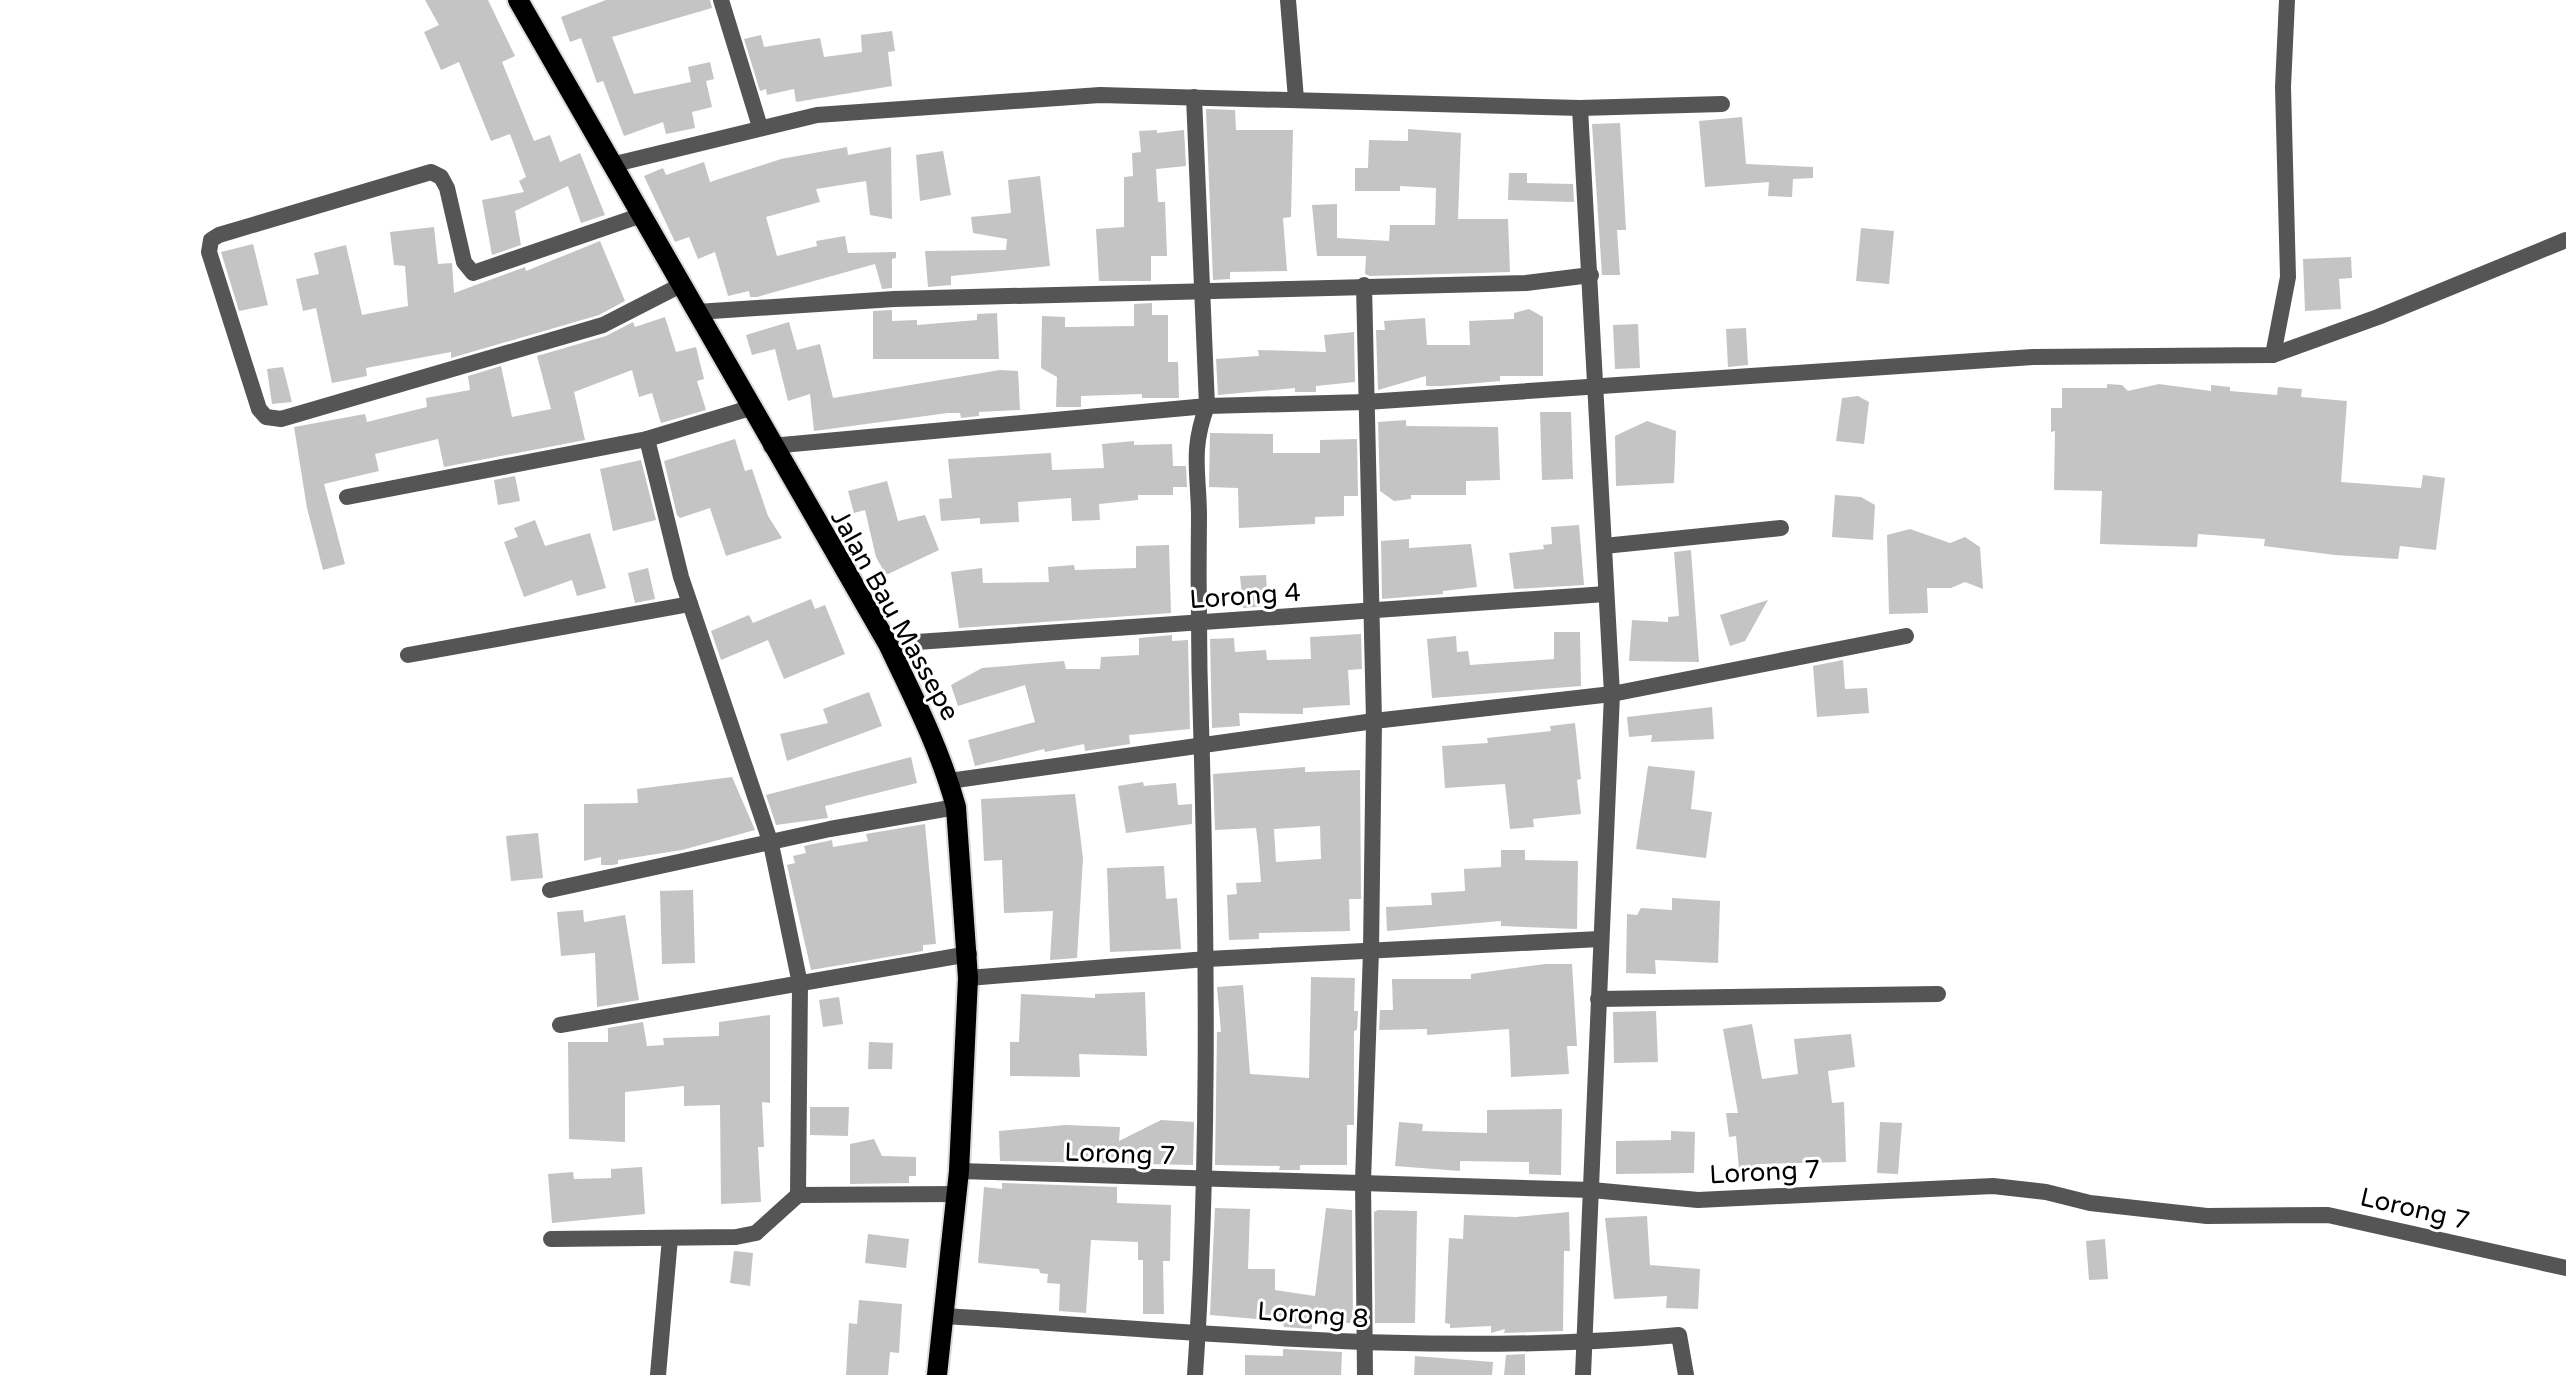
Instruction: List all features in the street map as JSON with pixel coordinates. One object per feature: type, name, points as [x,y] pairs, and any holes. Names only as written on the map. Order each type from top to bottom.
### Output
[{"type":"main road","name":"Jalan Bau Massepe","points":[[518,0],[771,446],[888,644],[925,719],[949,781],[956,807],[969,954],[959,1171],[937,1375]]},
{"type":"street","points":[[721,0],[760,127]]},
{"type":"street","points":[[1288,0],[1296,99]]},
{"type":"street","points":[[2273,355],[2288,277],[2283,87],[2287,0]]},
{"type":"street","points":[[611,165],[817,115],[1100,95],[1580,108],[1722,104]]},
{"type":"street","points":[[1194,97],[1207,406],[1195,444],[1199,498],[1198,623],[1207,959],[1206,1181],[1195,1375]]},
{"type":"street","points":[[1580,108],[1612,694],[1583,1375]]},
{"type":"street","points":[[642,215],[473,273],[464,262],[447,188],[441,177],[431,172],[219,235],[211,240],[209,252],[259,409],[266,417],[281,419],[603,325],[681,285]]},
{"type":"street","points":[[771,446],[1207,406],[1366,402],[2033,357],[2273,355],[2378,317],[2566,240]]},
{"type":"street","points":[[697,312],[894,299],[1526,283],[1591,275]]},
{"type":"street","points":[[1364,285],[1374,721],[1371,951],[1363,1181],[1365,1375]]},
{"type":"street","points":[[347,497],[647,439],[750,408]]},
{"type":"street","points":[[647,439],[690,604],[771,844],[800,984],[798,1195]]},
{"type":"street","points":[[1604,546],[1781,528]]},
{"type":"street","name":"Lorong 4","points":[[888,644],[1606,594]]},
{"type":"street","points":[[408,655],[690,604]]},
{"type":"street","points":[[949,781],[1374,721],[1612,694],[1906,636]]},
{"type":"street","points":[[550,890],[830,829],[956,807]]},
{"type":"street","points":[[968,978],[1207,959],[1600,939]]},
{"type":"street","points":[[560,1025],[969,954]]},
{"type":"street","points":[[1598,999],[1938,994]]},
{"type":"street","name":"Lorong 7","points":[[959,1171],[1206,1181],[1363,1181],[1592,1190],[1698,1200],[1993,1186],[2046,1192],[2090,1203],[2207,1216],[2328,1215],[2408,1230],[2566,1268]]},
{"type":"street","points":[[551,1239],[736,1237],[756,1233],[798,1195],[956,1194]]},
{"type":"street","points":[[658,1375],[670,1238]]},
{"type":"street","name":"Lorong 8","points":[[945,1316],[1364,1344],[1586,1344],[1679,1335],[1686,1375]]},
{"type":"building","points":[[425,0],[488,0],[515,56],[502,62],[534,141],[550,135],[560,162],[580,153],[605,215],[581,223],[568,186],[515,211],[521,245],[492,255],[482,200],[524,192],[519,181],[526,177],[510,134],[491,141],[459,62],[441,70],[424,32],[439,25]]},
{"type":"building","points":[[606,0],[710,0],[712,8],[612,37],[634,94],[691,82],[688,67],[710,62],[714,79],[706,81],[712,107],[692,112],[695,128],[666,134],[663,122],[624,136],[603,81],[597,83],[581,38],[570,42],[561,17]]},
{"type":"building","points":[[892,31],[895,51],[888,52],[892,86],[796,102],[794,89],[767,95],[766,89],[760,91],[744,39],[761,35],[764,47],[820,38],[824,57],[862,52],[861,35]]},
{"type":"building","points":[[1206,109],[1235,110],[1236,130],[1293,130],[1291,217],[1283,218],[1287,271],[1230,272],[1230,279],[1213,280]]},
{"type":"building","points":[[1742,117],[1746,164],[1813,167],[1813,178],[1793,179],[1792,197],[1768,196],[1769,182],[1705,187],[1699,121]]},
{"type":"building","points":[[1620,123],[1626,230],[1617,230],[1620,275],[1602,275],[1592,124]]},
{"type":"building","points":[[1408,129],[1461,133],[1458,219],[1508,219],[1510,272],[1370,276],[1365,274],[1366,256],[1317,256],[1312,205],[1337,204],[1337,238],[1389,241],[1390,225],[1435,225],[1436,188],[1400,186],[1400,191],[1355,191],[1355,168],[1368,168],[1369,140],[1408,141]]},
{"type":"building","points":[[1157,130],[1157,133],[1184,130],[1186,166],[1156,169],[1158,202],[1165,202],[1167,256],[1151,256],[1151,281],[1099,281],[1096,229],[1124,227],[1124,177],[1133,176],[1132,153],[1141,152],[1139,131]]},
{"type":"building","points":[[847,147],[848,155],[891,147],[892,219],[870,215],[866,181],[816,189],[820,202],[766,217],[777,256],[817,246],[816,241],[845,236],[848,253],[896,252],[896,258],[892,259],[892,288],[882,289],[875,264],[757,297],[750,297],[749,291],[728,296],[715,252],[698,259],[689,237],[675,242],[644,176],[663,168],[666,175],[704,162],[710,182],[781,159]]},
{"type":"building","points":[[943,151],[951,195],[920,201],[916,155]]},
{"type":"building","points":[[1509,173],[1527,173],[1527,183],[1573,184],[1574,202],[1508,200]]},
{"type":"building","points":[[1040,176],[1050,266],[951,276],[951,285],[928,287],[925,251],[1006,250],[1007,239],[973,233],[971,217],[1011,213],[1008,180]]},
{"type":"building","points":[[434,227],[438,264],[452,263],[454,293],[525,267],[526,271],[600,241],[625,301],[599,315],[451,358],[451,352],[366,368],[367,376],[332,383],[316,308],[303,311],[296,279],[319,274],[314,253],[346,245],[362,315],[408,306],[405,266],[394,265],[390,232]]},
{"type":"building","points":[[1861,228],[1894,231],[1889,284],[1856,281]]},
{"type":"building","points":[[253,244],[268,305],[239,311],[221,252]]},
{"type":"building","points":[[2351,257],[2352,278],[2339,279],[2341,309],[2305,311],[2303,259]]},
{"type":"building","points":[[1152,303],[1152,315],[1168,315],[1168,362],[1178,362],[1179,398],[1142,398],[1142,394],[1081,396],[1081,407],[1056,407],[1057,377],[1041,368],[1042,316],[1065,317],[1065,327],[1134,326],[1134,304]]},
{"type":"building","points":[[1529,309],[1543,317],[1543,376],[1500,376],[1500,381],[1426,386],[1426,376],[1378,390],[1376,330],[1385,330],[1384,321],[1425,318],[1427,345],[1470,345],[1469,321],[1514,319],[1514,313]]},
{"type":"building","points":[[892,310],[892,321],[917,320],[917,325],[977,320],[977,314],[997,313],[999,359],[873,359],[873,311]]},
{"type":"building","points":[[665,317],[676,352],[696,347],[704,379],[697,381],[706,410],[661,423],[652,393],[639,397],[632,370],[574,392],[585,440],[444,467],[438,439],[375,454],[379,471],[324,484],[345,564],[323,570],[307,508],[294,427],[365,414],[367,422],[427,407],[426,398],[470,390],[468,376],[501,366],[512,417],[551,409],[537,356],[606,336],[633,322],[635,327]]},
{"type":"building","points":[[789,322],[797,350],[820,344],[833,398],[1000,370],[1018,371],[1020,410],[979,412],[979,416],[961,418],[960,413],[948,413],[814,431],[810,394],[788,401],[775,349],[752,355],[746,335]]},
{"type":"building","points":[[1638,324],[1640,368],[1615,369],[1613,325]]},
{"type":"building","points":[[1746,328],[1748,365],[1728,367],[1726,329]]},
{"type":"building","points":[[1354,332],[1355,382],[1316,386],[1316,392],[1295,392],[1295,388],[1218,395],[1216,359],[1259,356],[1258,350],[1326,352],[1324,335]]},
{"type":"building","points":[[283,367],[292,402],[272,404],[267,369]]},
{"type":"building","points":[[2107,384],[2122,385],[2128,391],[2159,384],[2211,391],[2211,385],[2230,387],[2230,391],[2277,395],[2278,387],[2302,389],[2301,397],[2347,401],[2341,482],[2421,488],[2423,475],[2445,478],[2436,550],[2400,546],[2398,559],[2335,555],[2264,546],[2265,539],[2198,534],[2197,547],[2100,544],[2102,491],[2054,490],[2055,431],[2051,432],[2051,408],[2062,408],[2062,388],[2107,388]]},
{"type":"building","points":[[1858,396],[1869,402],[1864,444],[1836,441],[1842,398]]},
{"type":"building","points":[[1540,412],[1571,412],[1573,479],[1542,480]]},
{"type":"building","points":[[1406,420],[1406,426],[1498,427],[1500,480],[1466,481],[1466,495],[1411,495],[1411,499],[1394,501],[1380,491],[1378,422]]},
{"type":"building","points":[[1647,421],[1676,431],[1674,483],[1616,486],[1615,436]]},
{"type":"building","points":[[1210,433],[1273,434],[1273,453],[1320,453],[1320,440],[1357,439],[1358,496],[1344,496],[1344,516],[1315,517],[1315,524],[1239,528],[1238,488],[1209,487]]},
{"type":"building","points":[[735,439],[745,471],[752,469],[768,516],[782,538],[726,556],[710,508],[680,518],[677,515],[664,461]]},
{"type":"building","points":[[1134,441],[1134,445],[1172,444],[1173,466],[1186,466],[1187,487],[1173,487],[1173,495],[1138,495],[1138,500],[1099,504],[1100,520],[1072,521],[1071,498],[1018,502],[1019,522],[980,524],[980,518],[941,521],[939,499],[952,498],[948,459],[1051,453],[1052,470],[1104,468],[1102,444]]},
{"type":"building","points":[[641,460],[656,520],[613,531],[600,469]]},
{"type":"building","points":[[515,476],[520,501],[498,505],[494,480]]},
{"type":"building","points":[[887,481],[898,521],[925,515],[939,550],[886,575],[876,557],[865,510],[854,513],[848,491]]},
{"type":"building","points":[[1835,495],[1861,497],[1875,505],[1873,540],[1832,537]]},
{"type":"building","points":[[535,520],[545,546],[590,533],[606,588],[577,596],[572,580],[524,597],[504,542],[518,537],[514,528]]},
{"type":"building","points":[[1579,525],[1584,585],[1514,589],[1509,553],[1544,549],[1543,545],[1552,544],[1551,527]]},
{"type":"building","points":[[1910,529],[1950,543],[1965,537],[1980,547],[1983,589],[1965,582],[1951,588],[1927,588],[1928,613],[1889,614],[1887,535]]},
{"type":"building","points":[[1409,539],[1409,548],[1471,544],[1477,587],[1443,591],[1443,594],[1382,599],[1381,541]]},
{"type":"building","points":[[1169,545],[1171,613],[959,628],[951,572],[982,568],[983,583],[1049,582],[1048,567],[1074,565],[1075,570],[1136,568],[1136,546]]},
{"type":"building","points":[[1691,550],[1699,662],[1629,661],[1632,620],[1668,622],[1668,617],[1679,616],[1674,552]]},
{"type":"building","points":[[648,568],[655,599],[635,603],[628,573]]},
{"type":"building","points":[[1266,575],[1268,606],[1243,608],[1240,576]]},
{"type":"building","points":[[811,599],[815,609],[825,605],[845,654],[784,679],[768,640],[721,660],[711,631],[749,615],[753,623]]},
{"type":"building","points":[[1768,600],[1745,641],[1730,646],[1720,615]]},
{"type":"building","points":[[1554,632],[1580,632],[1581,686],[1432,698],[1427,639],[1456,636],[1457,652],[1468,651],[1470,665],[1554,659]]},
{"type":"building","points":[[1361,634],[1362,669],[1348,670],[1350,705],[1303,708],[1303,714],[1239,713],[1240,726],[1212,728],[1210,639],[1234,638],[1235,652],[1266,650],[1267,660],[1311,659],[1310,637]]},
{"type":"building","points":[[1172,635],[1172,641],[1188,640],[1190,729],[1129,735],[1130,744],[1085,751],[1084,744],[1045,752],[1044,749],[975,766],[968,740],[1035,722],[1025,685],[958,706],[951,685],[982,668],[1064,661],[1066,669],[1100,669],[1101,657],[1139,655],[1139,638]]},
{"type":"building","points":[[1843,660],[1845,689],[1867,688],[1869,713],[1817,717],[1813,666]]},
{"type":"building","points":[[869,692],[882,726],[787,761],[780,734],[828,723],[823,709]]},
{"type":"building","points":[[1712,707],[1714,739],[1651,742],[1652,735],[1629,737],[1627,717]]},
{"type":"building","points":[[1575,723],[1581,814],[1533,819],[1534,827],[1510,829],[1505,784],[1445,788],[1442,746],[1488,743],[1487,738],[1551,731],[1550,726]]},
{"type":"building","points":[[911,757],[917,783],[825,806],[828,818],[776,825],[766,795]]},
{"type":"building","points":[[1648,766],[1695,771],[1691,809],[1712,812],[1706,858],[1636,849]]},
{"type":"building","points":[[1305,767],[1305,772],[1360,770],[1361,899],[1349,899],[1350,931],[1259,933],[1259,939],[1229,940],[1227,895],[1237,894],[1236,883],[1261,882],[1258,845],[1256,828],[1215,830],[1213,774]],"holes":[[[1320,826],[1321,859],[1276,862],[1274,829]]]},
{"type":"building","points":[[732,777],[755,830],[682,850],[618,860],[618,864],[601,865],[601,857],[584,861],[584,804],[638,803],[637,789]]},
{"type":"building","points":[[1143,782],[1144,786],[1176,783],[1178,805],[1192,804],[1192,824],[1126,833],[1118,786]]},
{"type":"building","points":[[1075,794],[1083,858],[1077,958],[1050,960],[1053,911],[1004,913],[1002,860],[984,861],[981,799]]},
{"type":"building","points":[[925,824],[936,944],[923,945],[923,951],[811,970],[787,865],[795,863],[793,856],[806,853],[804,846],[832,840],[833,847],[868,841],[866,834]]},
{"type":"building","points":[[538,833],[543,878],[511,881],[506,836]]},
{"type":"building","points":[[1501,850],[1525,850],[1525,860],[1578,861],[1577,929],[1501,926],[1501,921],[1387,931],[1386,907],[1432,905],[1431,893],[1465,891],[1464,869],[1501,867]]},
{"type":"building","points":[[1164,866],[1166,899],[1177,898],[1181,949],[1110,952],[1107,868]]},
{"type":"building","points":[[693,890],[695,963],[662,964],[660,891]]},
{"type":"building","points":[[1672,898],[1720,901],[1718,963],[1655,960],[1656,974],[1626,973],[1627,914],[1637,915],[1641,908],[1672,910]]},
{"type":"building","points":[[583,910],[584,922],[625,915],[639,1000],[597,1007],[595,953],[561,956],[557,912]]},
{"type":"building","points":[[1545,964],[1572,964],[1577,1046],[1567,1046],[1569,1074],[1511,1077],[1509,1029],[1427,1035],[1427,1029],[1379,1030],[1380,1010],[1393,1010],[1392,979],[1471,979],[1471,974]]},
{"type":"building","points":[[1311,977],[1355,978],[1354,1011],[1358,1011],[1357,1030],[1354,1031],[1354,1125],[1347,1125],[1347,1165],[1300,1165],[1300,1170],[1279,1170],[1280,1166],[1215,1165],[1217,1032],[1221,1032],[1217,987],[1243,985],[1250,1074],[1309,1078]]},
{"type":"building","points":[[1145,992],[1147,1056],[1079,1054],[1080,1077],[1010,1076],[1010,1042],[1019,1042],[1021,994],[1095,998],[1095,994]]},
{"type":"building","points":[[839,997],[843,1024],[823,1027],[819,1000]]},
{"type":"building","points":[[1656,1011],[1658,1062],[1614,1063],[1613,1012]]},
{"type":"building","points":[[770,1015],[770,1103],[762,1102],[764,1147],[758,1147],[761,1202],[721,1204],[720,1105],[684,1106],[684,1086],[625,1092],[625,1142],[569,1139],[568,1042],[608,1042],[608,1028],[643,1022],[647,1046],[664,1045],[663,1038],[719,1036],[719,1022]]},
{"type":"building","points":[[1752,1024],[1762,1079],[1798,1074],[1794,1039],[1851,1034],[1855,1067],[1828,1071],[1832,1103],[1844,1102],[1846,1162],[1761,1164],[1739,1169],[1736,1136],[1729,1137],[1726,1113],[1738,1113],[1723,1029]]},
{"type":"building","points":[[869,1042],[893,1043],[892,1069],[868,1069]]},
{"type":"building","points":[[810,1107],[849,1107],[848,1136],[810,1135]]},
{"type":"building","points":[[1562,1109],[1561,1175],[1529,1174],[1529,1162],[1460,1161],[1460,1171],[1395,1166],[1399,1122],[1423,1124],[1422,1131],[1487,1133],[1487,1110]]},
{"type":"building","points":[[1161,1120],[1194,1122],[1193,1165],[1000,1161],[999,1131],[1065,1125],[1120,1127],[1119,1141]]},
{"type":"building","points":[[1880,1122],[1902,1123],[1898,1174],[1877,1173]]},
{"type":"building","points":[[1671,1131],[1695,1132],[1694,1173],[1616,1174],[1616,1141],[1671,1140]]},
{"type":"building","points":[[874,1139],[882,1156],[916,1157],[916,1176],[909,1176],[909,1183],[850,1184],[850,1144]]},
{"type":"building","points":[[642,1167],[645,1214],[552,1223],[548,1174],[573,1172],[574,1179],[611,1178],[611,1169]]},
{"type":"building","points":[[1002,1183],[1117,1187],[1117,1203],[1171,1205],[1170,1261],[1163,1261],[1164,1314],[1143,1314],[1143,1260],[1138,1260],[1138,1242],[1091,1240],[1086,1313],[1059,1311],[1060,1284],[1047,1283],[1048,1274],[1040,1273],[1039,1269],[978,1263],[984,1187],[1002,1189]]},
{"type":"building","points":[[1215,1208],[1250,1209],[1248,1269],[1275,1269],[1275,1290],[1315,1296],[1326,1208],[1352,1210],[1353,1323],[1312,1323],[1312,1329],[1284,1327],[1282,1321],[1210,1315]]},
{"type":"building","points":[[1417,1211],[1415,1323],[1375,1323],[1374,1212]]},
{"type":"building","points":[[1569,1212],[1570,1251],[1564,1251],[1563,1331],[1504,1333],[1505,1329],[1491,1333],[1491,1326],[1450,1328],[1450,1324],[1445,1323],[1449,1238],[1463,1239],[1464,1215],[1516,1217]]},
{"type":"building","points":[[1647,1216],[1650,1265],[1700,1269],[1698,1309],[1666,1308],[1667,1296],[1614,1299],[1605,1218]]},
{"type":"building","points":[[868,1234],[909,1239],[906,1268],[865,1263]]},
{"type":"building","points":[[2105,1239],[2108,1279],[2089,1280],[2086,1241]]},
{"type":"building","points":[[734,1251],[753,1253],[750,1286],[730,1283]]},
{"type":"building","points":[[859,1300],[902,1304],[899,1353],[890,1352],[888,1375],[846,1375],[849,1323],[857,1324]]},
{"type":"building","points":[[1283,1349],[1342,1352],[1341,1375],[1245,1375],[1245,1355],[1283,1356]]},
{"type":"building","points":[[1525,1354],[1525,1375],[1504,1375],[1506,1355]]},
{"type":"building","points":[[1415,1356],[1493,1362],[1492,1375],[1414,1375]]}]
